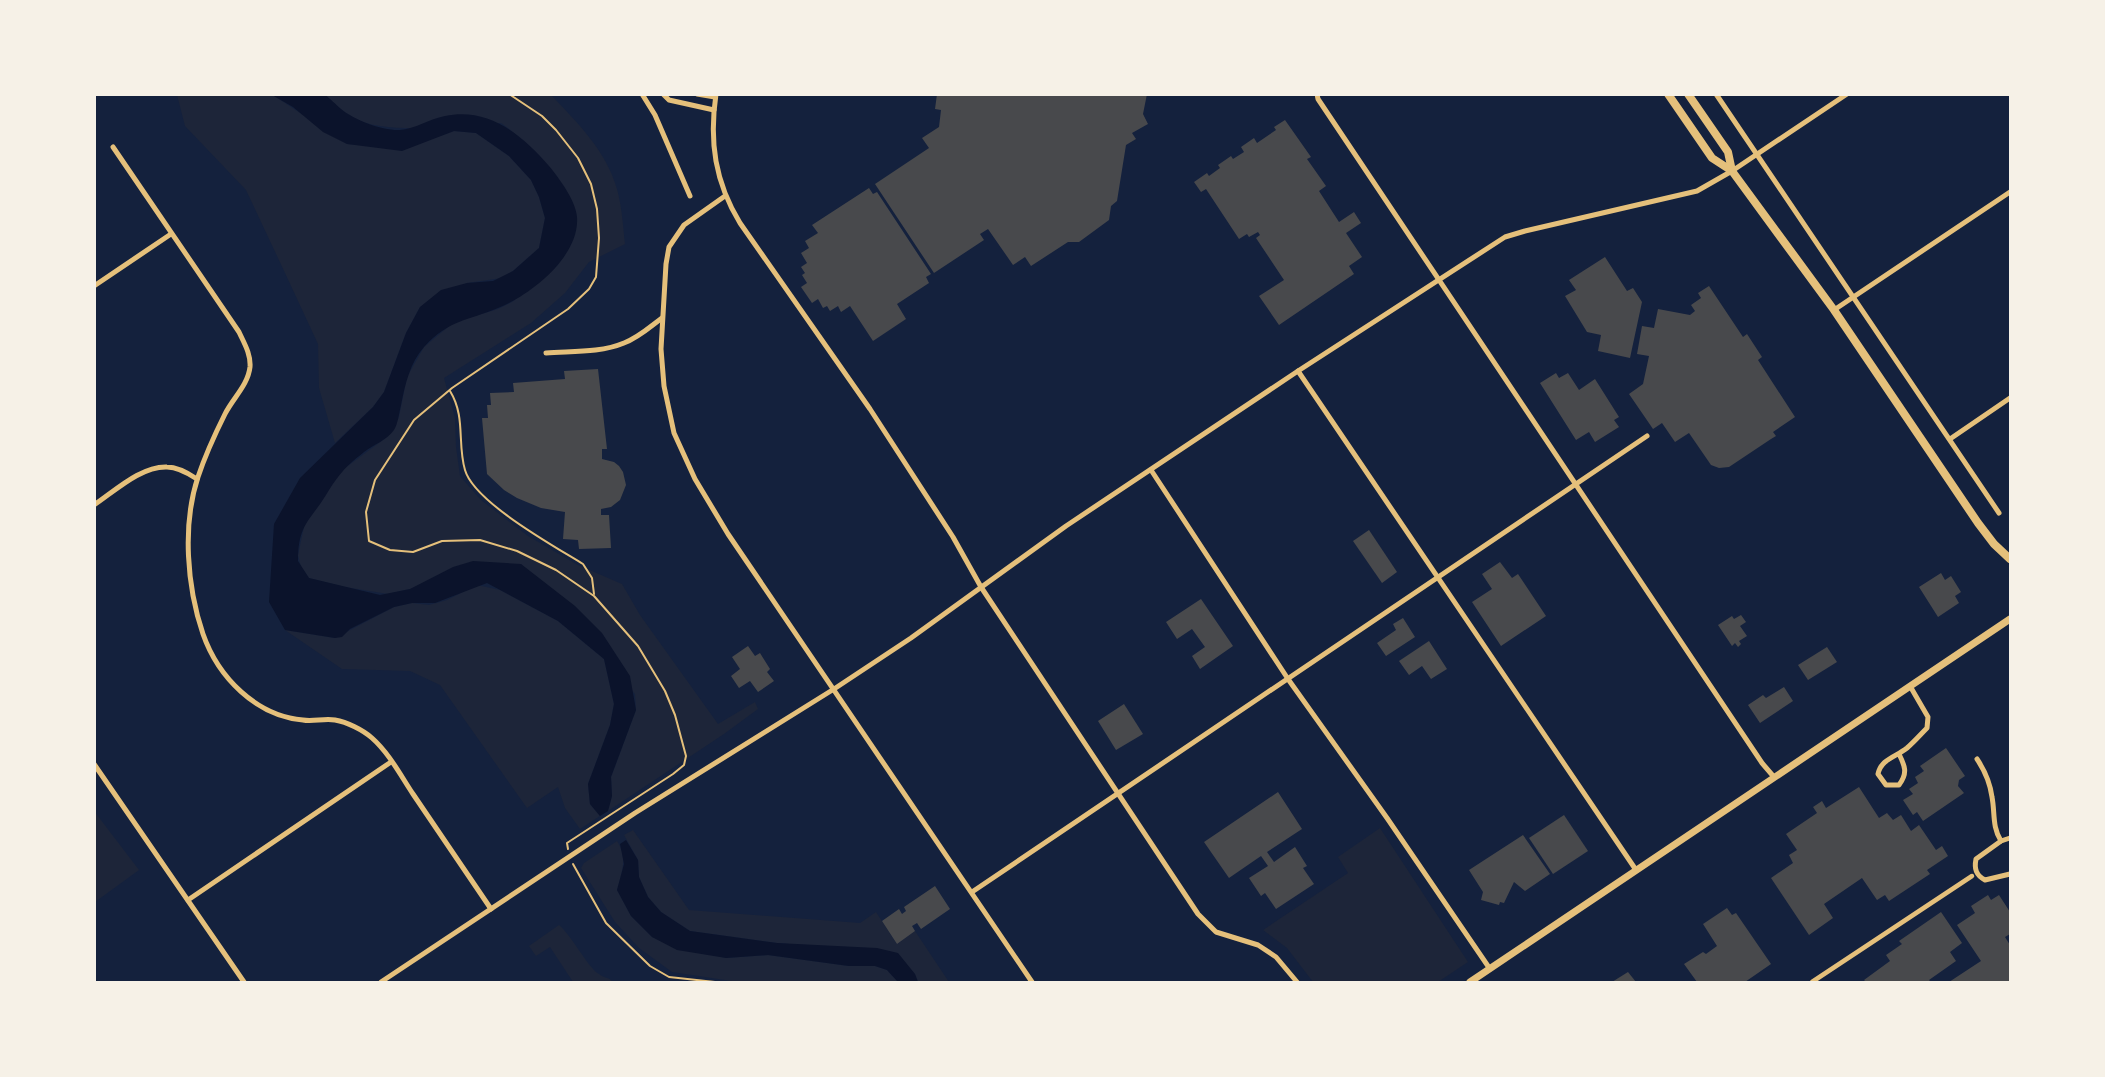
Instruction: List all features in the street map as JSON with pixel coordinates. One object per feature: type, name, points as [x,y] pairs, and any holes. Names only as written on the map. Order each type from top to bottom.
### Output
[{"type":"main road","points":[[1668,94],[1712,158],[1732,171],[1834,310],[1978,523],[1994,544],[2011,559]]},
{"type":"main road","points":[[1688,94],[1728,152],[1732,171]]},
{"type":"street","points":[[642,94],[655,116],[690,196]]},
{"type":"street","points":[[663,94],[669,100],[714,110]]},
{"type":"street","points":[[698,94],[716,96],[712,133],[714,161],[725,196],[740,223],[870,409],[953,537],[981,587],[1117,795],[1198,914],[1216,932],[1258,945],[1276,957],[1297,982]]},
{"type":"street","points":[[1317,94],[1438,279],[1762,763],[1774,777]]},
{"type":"street","points":[[1716,94],[1999,513]]},
{"type":"street","points":[[381,982],[699,772],[911,638],[1151,470],[1505,237],[1525,230],[1697,191],[1732,171],[1846,94]]},
{"type":"street","points":[[113,148],[239,332],[248,351],[250,368],[244,385],[225,414],[197,479],[187,554],[192,593],[204,636],[220,668],[241,693],[262,706],[302,720],[334,719],[354,726],[377,743],[491,909]]},
{"type":"street","points":[[1834,310],[2011,192]]},
{"type":"street","points":[[725,196],[684,225],[669,247],[661,358],[663,386],[674,433],[684,458],[728,534],[1032,982]]},
{"type":"street","points":[[94,286],[172,234]]},
{"type":"street","points":[[546,353],[600,350],[615,346],[627,342],[662,318]]},
{"type":"street","points":[[1298,371],[1636,870]]},
{"type":"street","points":[[1950,439],[2011,398]]},
{"type":"street","points":[[972,892],[1647,436]]},
{"type":"street","points":[[94,505],[148,470],[166,467],[182,470],[197,479]]},
{"type":"street","points":[[1151,470],[1288,679],[1490,969]]},
{"type":"street","points":[[1470,982],[2011,619]]},
{"type":"street","points":[[1899,754],[1905,777],[1899,785],[1886,785],[1878,774],[1880,766],[1899,754],[1927,727],[1928,717],[1910,687]]},
{"type":"street","points":[[1977,760],[1987,774],[1995,827],[2001,841]]},
{"type":"street","points":[[188,900],[391,762]]},
{"type":"street","points":[[94,764],[244,982]]},
{"type":"street","points":[[2011,838],[2001,841],[1976,859],[1976,872],[1985,880],[2011,874]]},
{"type":"street","points":[[1812,982],[1972,876]]},
{"type":"path","points":[[509,94],[542,116],[556,130],[578,158],[591,184],[598,219],[596,277],[589,289],[568,309],[450,390],[414,420],[375,480],[366,512],[369,541],[390,550],[413,552],[442,541],[480,540],[517,551],[556,570],[594,596],[629,634],[648,660],[676,715],[686,757],[684,765],[567,843],[570,856],[606,923],[636,954],[663,975],[715,982]]},
{"type":"path","points":[[450,390],[460,415],[463,462],[471,484],[490,502],[583,564],[592,578],[594,596]]},
{"type":"shaded area","points":[[177,95],[273,95],[347,144],[368,145],[440,136],[454,131],[476,133],[509,156],[531,180],[545,218],[539,248],[502,278],[467,283],[420,307],[406,333],[384,392],[373,407],[335,443],[319,388],[318,344],[246,190],[185,126]]},
{"type":"shaded area","points":[[272,95],[325,95],[353,117],[393,130],[417,126],[439,117],[461,114],[490,120],[516,134],[539,155],[574,204],[576,232],[571,246],[551,272],[511,302],[442,331],[419,353],[404,389],[394,430],[338,476],[302,531],[298,561],[309,578],[380,595],[410,589],[453,567],[473,561],[521,564],[575,606],[602,633],[630,676],[636,710],[611,777],[612,796],[608,811],[600,816],[590,804],[588,784],[610,725],[614,704],[604,659],[558,621],[487,583],[435,603],[412,603],[394,607],[350,629],[342,637],[335,638],[285,630],[269,602],[274,524],[300,478],[373,407],[384,392],[406,333],[420,307],[441,290],[467,283],[493,281],[513,271],[539,248],[545,218],[531,180],[509,156],[476,133],[454,131],[402,151],[347,144],[323,132],[293,107]]},
{"type":"shaded area","points":[[324,95],[551,95],[590,138],[612,175],[620,203],[625,244],[589,262],[565,293],[531,323],[444,378],[455,418],[460,476],[481,500],[528,536],[578,565],[622,584],[640,615],[718,724],[755,702],[758,709],[608,811],[612,796],[611,777],[636,710],[635,694],[521,564],[388,594],[309,578],[301,567],[298,555],[305,522],[341,471],[387,437],[399,417],[407,377],[424,347],[454,322],[512,302],[558,265],[573,204],[541,159],[501,123],[426,128],[385,127],[354,118]]},
{"type":"shaded area","points":[[477,585],[500,590],[558,621],[604,659],[614,704],[610,725],[588,784],[590,804],[600,816],[580,829],[565,808],[558,787],[527,808],[440,685],[410,671],[342,669],[285,630],[335,638],[394,607],[412,603],[429,605],[447,600]]},
{"type":"shaded area","points":[[94,811],[139,870],[95,902],[94,901]]},
{"type":"shaded area","points":[[1380,828],[1468,962],[1438,982],[1313,982],[1287,948],[1263,930],[1348,873],[1338,857]]},
{"type":"shaded area","points":[[633,830],[689,910],[860,923],[876,912],[897,944],[915,931],[949,982],[918,982],[915,974],[828,947],[690,931],[661,912],[648,897],[639,877],[638,860],[624,835]]},
{"type":"shaded area","points":[[626,840],[638,860],[639,877],[648,897],[661,912],[690,931],[777,943],[877,948],[898,953],[918,982],[898,982],[887,970],[875,966],[849,966],[768,955],[726,958],[677,950],[652,937],[631,916],[617,890],[624,864],[620,844]]},
{"type":"shaded area","points":[[617,841],[623,859],[617,890],[631,916],[652,937],[726,958],[768,955],[849,966],[875,966],[887,970],[898,982],[738,982],[672,972],[639,948],[615,922],[581,868],[584,863]]},
{"type":"shaded area","points":[[559,925],[595,971],[613,982],[573,982],[550,947],[536,956],[529,946]]},
{"type":"building","points":[[937,94],[1147,94],[1143,114],[1148,124],[1132,133],[1136,139],[1126,145],[1117,201],[1111,206],[1109,220],[1079,242],[1068,242],[1031,266],[1025,257],[1013,265],[988,229],[980,234],[984,240],[934,273],[875,184],[929,148],[922,138],[939,127],[941,110],[935,109]]},
{"type":"building","points":[[1285,120],[1311,157],[1307,159],[1326,186],[1319,191],[1339,222],[1354,212],[1361,223],[1346,233],[1362,257],[1349,266],[1354,274],[1279,325],[1259,296],[1284,280],[1256,238],[1260,235],[1258,232],[1249,237],[1247,234],[1239,239],[1206,189],[1201,192],[1194,182],[1207,173],[1209,176],[1231,156],[1233,159],[1244,152],[1241,147],[1254,138],[1257,143]]},
{"type":"building","points":[[869,188],[873,194],[877,192],[931,274],[926,277],[929,283],[897,304],[906,319],[873,341],[850,306],[841,312],[838,306],[830,311],[827,306],[823,308],[818,299],[812,303],[801,287],[807,283],[801,267],[807,263],[801,253],[809,248],[805,241],[818,233],[812,225]]},
{"type":"building","points":[[1605,257],[1627,291],[1633,288],[1642,302],[1630,358],[1598,351],[1601,335],[1587,332],[1565,296],[1576,290],[1569,280]]},
{"type":"building","points":[[1709,286],[1743,337],[1747,334],[1762,357],[1758,360],[1795,417],[1773,432],[1776,436],[1729,467],[1719,468],[1711,465],[1689,433],[1675,442],[1662,423],[1653,429],[1629,394],[1643,384],[1649,356],[1637,354],[1642,326],[1654,328],[1658,309],[1690,315],[1695,311],[1691,305],[1701,298],[1698,293]]},
{"type":"building","points":[[598,369],[607,449],[602,449],[602,459],[619,466],[626,485],[620,500],[611,507],[601,509],[601,515],[609,515],[611,548],[579,549],[578,540],[563,539],[565,512],[541,508],[517,498],[487,474],[482,418],[488,418],[490,393],[514,392],[513,383],[565,379],[564,371]]},
{"type":"building","points":[[1556,373],[1559,378],[1568,373],[1579,390],[1595,379],[1619,417],[1614,420],[1619,427],[1595,442],[1589,432],[1576,440],[1540,383]]},
{"type":"building","points":[[1369,530],[1397,572],[1382,583],[1353,541]]},
{"type":"building","points":[[1500,562],[1512,578],[1518,574],[1546,616],[1501,646],[1472,602],[1492,589],[1482,574]]},
{"type":"building","points":[[1941,573],[1945,580],[1951,576],[1961,592],[1955,596],[1959,603],[1938,617],[1919,587]]},
{"type":"building","points":[[1201,599],[1233,646],[1200,669],[1192,656],[1205,647],[1192,629],[1177,639],[1166,622]]},
{"type":"building","points":[[1741,615],[1746,622],[1740,626],[1747,636],[1739,641],[1741,644],[1738,647],[1735,643],[1732,646],[1718,625],[1732,616],[1734,619]]},
{"type":"building","points":[[1403,618],[1415,637],[1386,656],[1377,643],[1396,630],[1393,624]]},
{"type":"building","points":[[1429,641],[1447,669],[1431,679],[1422,666],[1409,675],[1399,661]]},
{"type":"building","points":[[748,646],[755,656],[760,653],[770,669],[767,672],[774,681],[758,692],[750,681],[739,688],[731,676],[740,669],[732,657]]},
{"type":"building","points":[[1827,647],[1837,662],[1808,680],[1798,665]]},
{"type":"building","points":[[1784,687],[1793,701],[1760,723],[1748,705],[1763,695],[1766,698]]},
{"type":"building","points":[[1124,704],[1143,734],[1116,750],[1098,721]]},
{"type":"building","points":[[1946,748],[1965,776],[1959,780],[1958,786],[1964,793],[1923,821],[1917,812],[1913,815],[1903,800],[1913,794],[1909,789],[1918,783],[1915,777],[1924,771],[1920,766]]},
{"type":"building","points":[[1859,787],[1879,818],[1887,813],[1893,820],[1901,815],[1911,831],[1919,825],[1936,850],[1942,846],[1948,856],[1927,870],[1930,874],[1889,901],[1885,895],[1877,900],[1862,878],[1824,904],[1833,918],[1809,935],[1771,878],[1793,863],[1789,855],[1797,850],[1786,834],[1817,813],[1813,807],[1822,801],[1826,808]]},
{"type":"building","points":[[1278,792],[1302,829],[1267,852],[1274,862],[1295,847],[1307,866],[1303,868],[1314,884],[1276,909],[1265,893],[1261,896],[1249,878],[1268,866],[1261,856],[1229,878],[1204,842]]},
{"type":"building","points":[[1564,815],[1588,851],[1553,874],[1529,838]]},
{"type":"building","points":[[1523,835],[1550,874],[1525,891],[1514,882],[1504,903],[1500,902],[1499,905],[1481,900],[1483,892],[1469,870]]},
{"type":"building","points":[[935,886],[950,909],[921,929],[917,923],[912,926],[915,931],[897,944],[882,921],[899,909],[902,914],[906,911],[904,907]]},
{"type":"building","points":[[1988,895],[1991,900],[1999,895],[2010,912],[2010,934],[2005,937],[2010,945],[2010,982],[1949,982],[1981,961],[1957,925],[1975,913],[1971,906]]},
{"type":"building","points":[[1727,908],[1732,915],[1736,913],[1771,964],[1745,982],[1697,982],[1684,964],[1717,946],[1703,924]]},
{"type":"building","points":[[1941,912],[1962,943],[1950,952],[1956,961],[1929,980],[1931,982],[1864,980],[1890,961],[1886,955],[1902,944],[1899,941]]},
{"type":"building","points":[[1628,972],[1636,982],[1612,982]]}]
